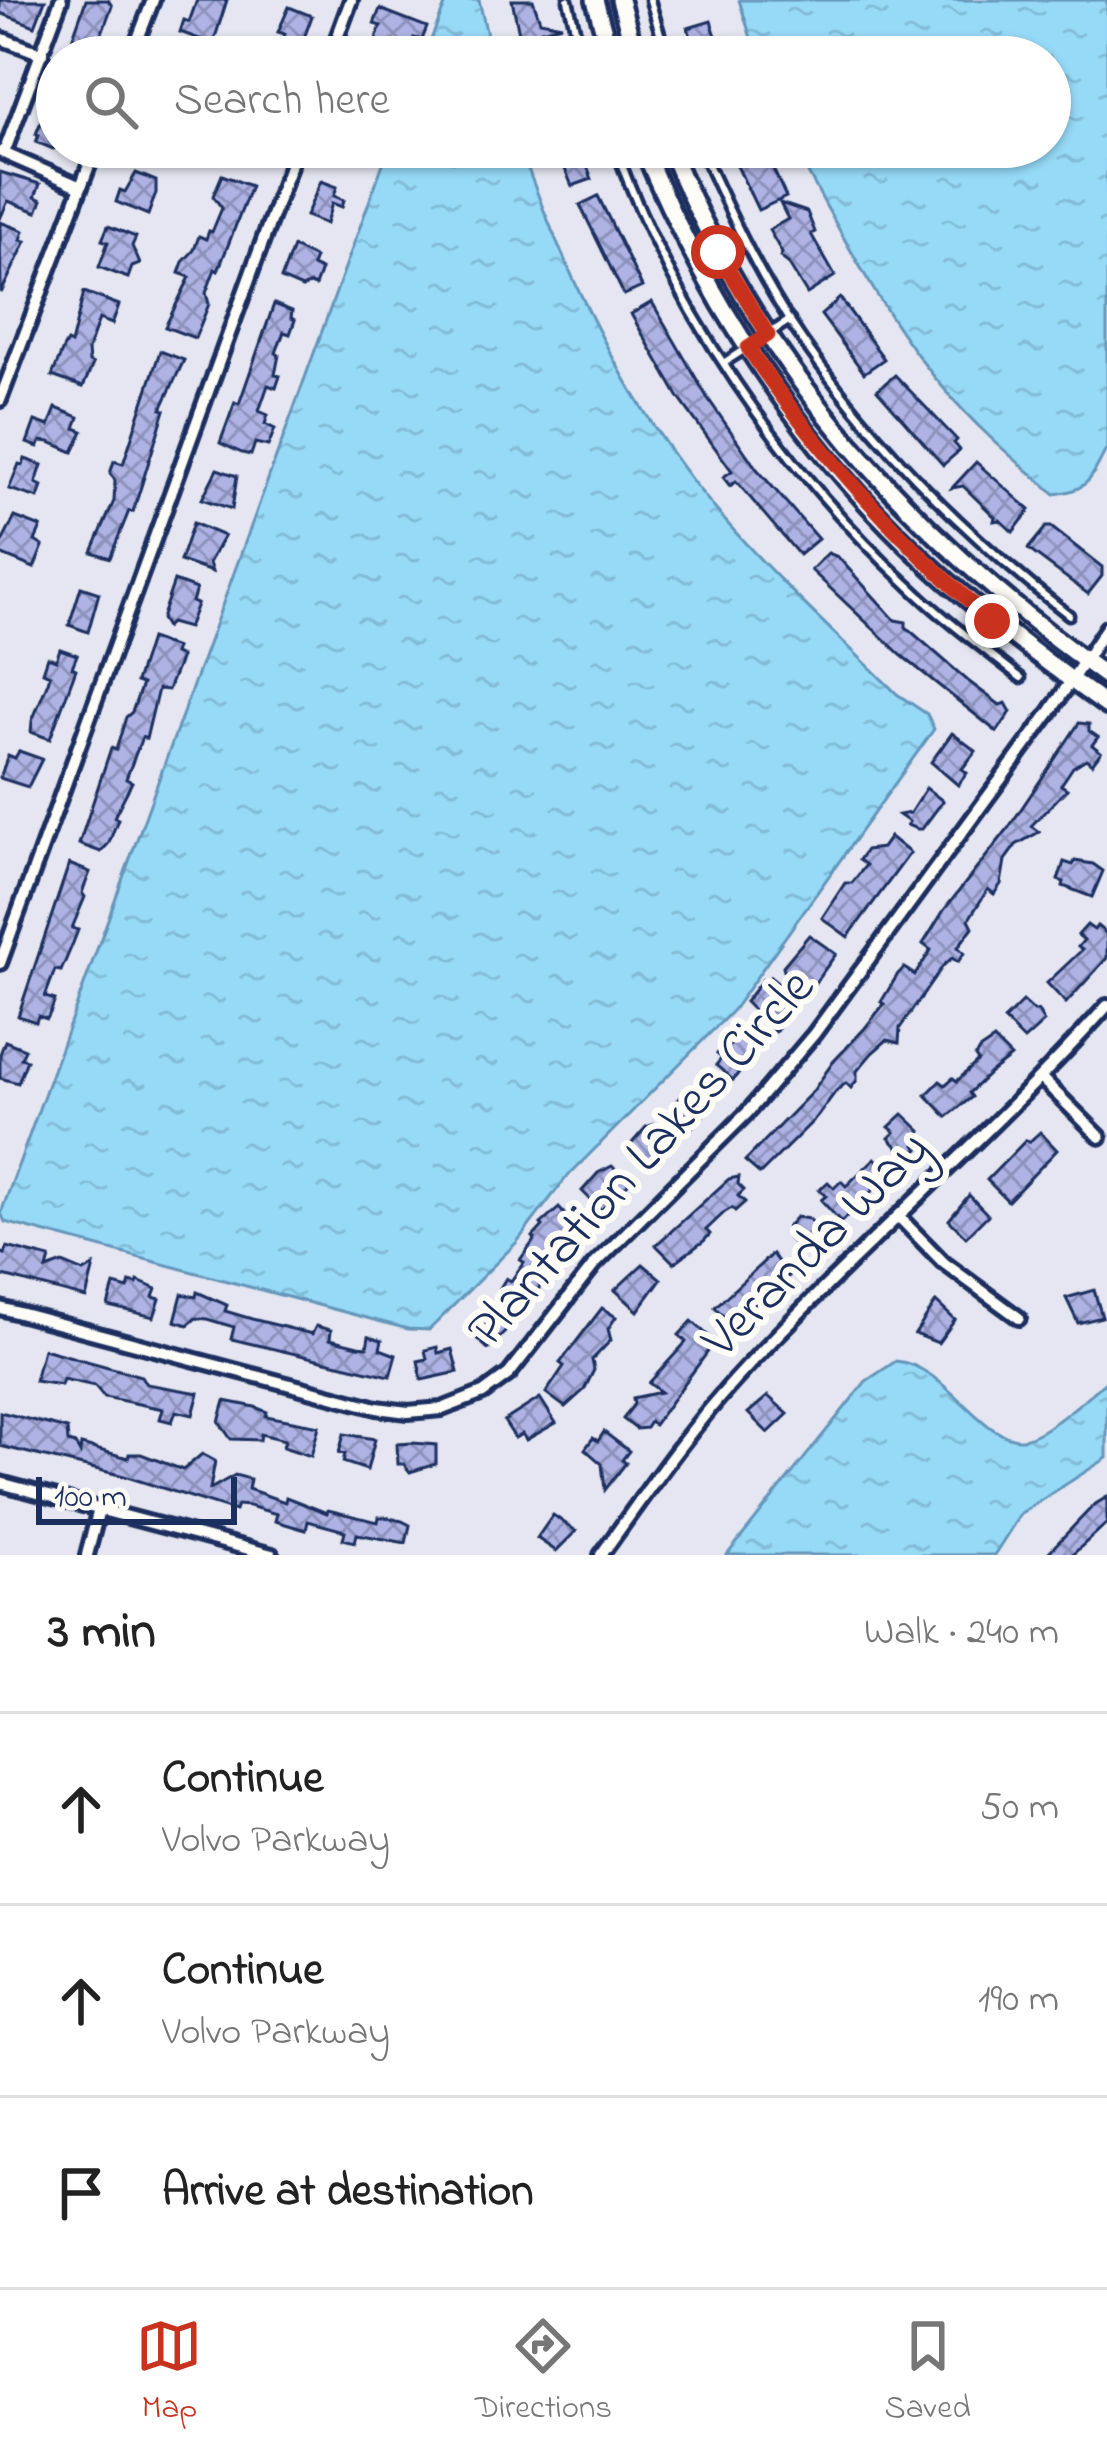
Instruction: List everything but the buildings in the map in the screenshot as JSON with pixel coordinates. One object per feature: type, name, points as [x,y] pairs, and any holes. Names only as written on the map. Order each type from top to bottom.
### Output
[{"type":"main road","points":[[595,0],[605,36]]},
{"type":"main road","points":[[620,0],[630,36]]},
{"type":"main road","points":[[654,168],[707,279],[748,348],[854,487],[922,559],[1002,629],[1107,706]]},
{"type":"main road","points":[[679,168],[718,252],[768,335],[880,481],[948,551],[1014,609],[1107,677]]},
{"type":"street","points":[[48,36],[61,0]]},
{"type":"street","points":[[139,36],[153,0]]},
{"type":"street","points":[[338,36],[351,0]]},
{"type":"street","points":[[0,38],[36,52]]},
{"type":"street","points":[[36,67],[2,153],[36,168]]},
{"type":"street","points":[[37,168],[81,187]]},
{"type":"street","points":[[0,400],[88,168]]},
{"type":"street","points":[[0,963],[289,168]]},
{"type":"street","name":"Plantation Lakes Circle","points":[[0,1308],[376,1408],[429,1411],[483,1394],[522,1361],[626,1230],[779,1076],[849,989],[1107,627]]},
{"type":"street","name":"Veranda Way","points":[[601,1555],[730,1385],[1042,1079],[1107,1006]]},
{"type":"street","points":[[1042,1079],[1100,1137]]},
{"type":"street","points":[[899,1217],[944,1263],[1019,1318]]},
{"type":"street","points":[[0,1483],[272,1555]]},
{"type":"street","points":[[87,1555],[99,1509]]},
{"type":"lane","points":[[568,0],[577,36]]},
{"type":"lane","points":[[650,0],[661,36]]},
{"type":"lane","points":[[624,168],[674,281],[756,411],[824,498],[906,584],[1021,678]]},
{"type":"lane","points":[[710,168],[740,235],[790,320],[862,416],[936,500],[998,560],[1069,615]]},
{"type":"lane","points":[[725,362],[790,320]]},
{"type":"lane","points":[[1014,609],[1031,586]]},
{"type":"lane","points":[[985,650],[1002,629]]},
{"type":"water","points":[[447,0],[479,0],[487,36],[432,36]]},
{"type":"water","points":[[739,0],[1107,0],[1107,448],[1083,485],[1055,494],[954,400],[880,300],[805,168],[1071,168],[1071,36],[750,36]]},
{"type":"water","points":[[381,168],[528,168],[602,338],[684,470],[759,558],[897,694],[927,714],[934,729],[733,1010],[565,1179],[517,1242],[429,1330],[408,1329],[5,1222],[1,1213]]},
{"type":"water","points":[[896,1361],[931,1375],[992,1429],[1022,1439],[1054,1423],[1107,1381],[1107,1458],[1021,1513],[994,1555],[727,1555],[866,1381]]},
{"type":"route","points":[[718,252],[768,335],[748,348],[793,412],[888,524],[992,621]]}]
